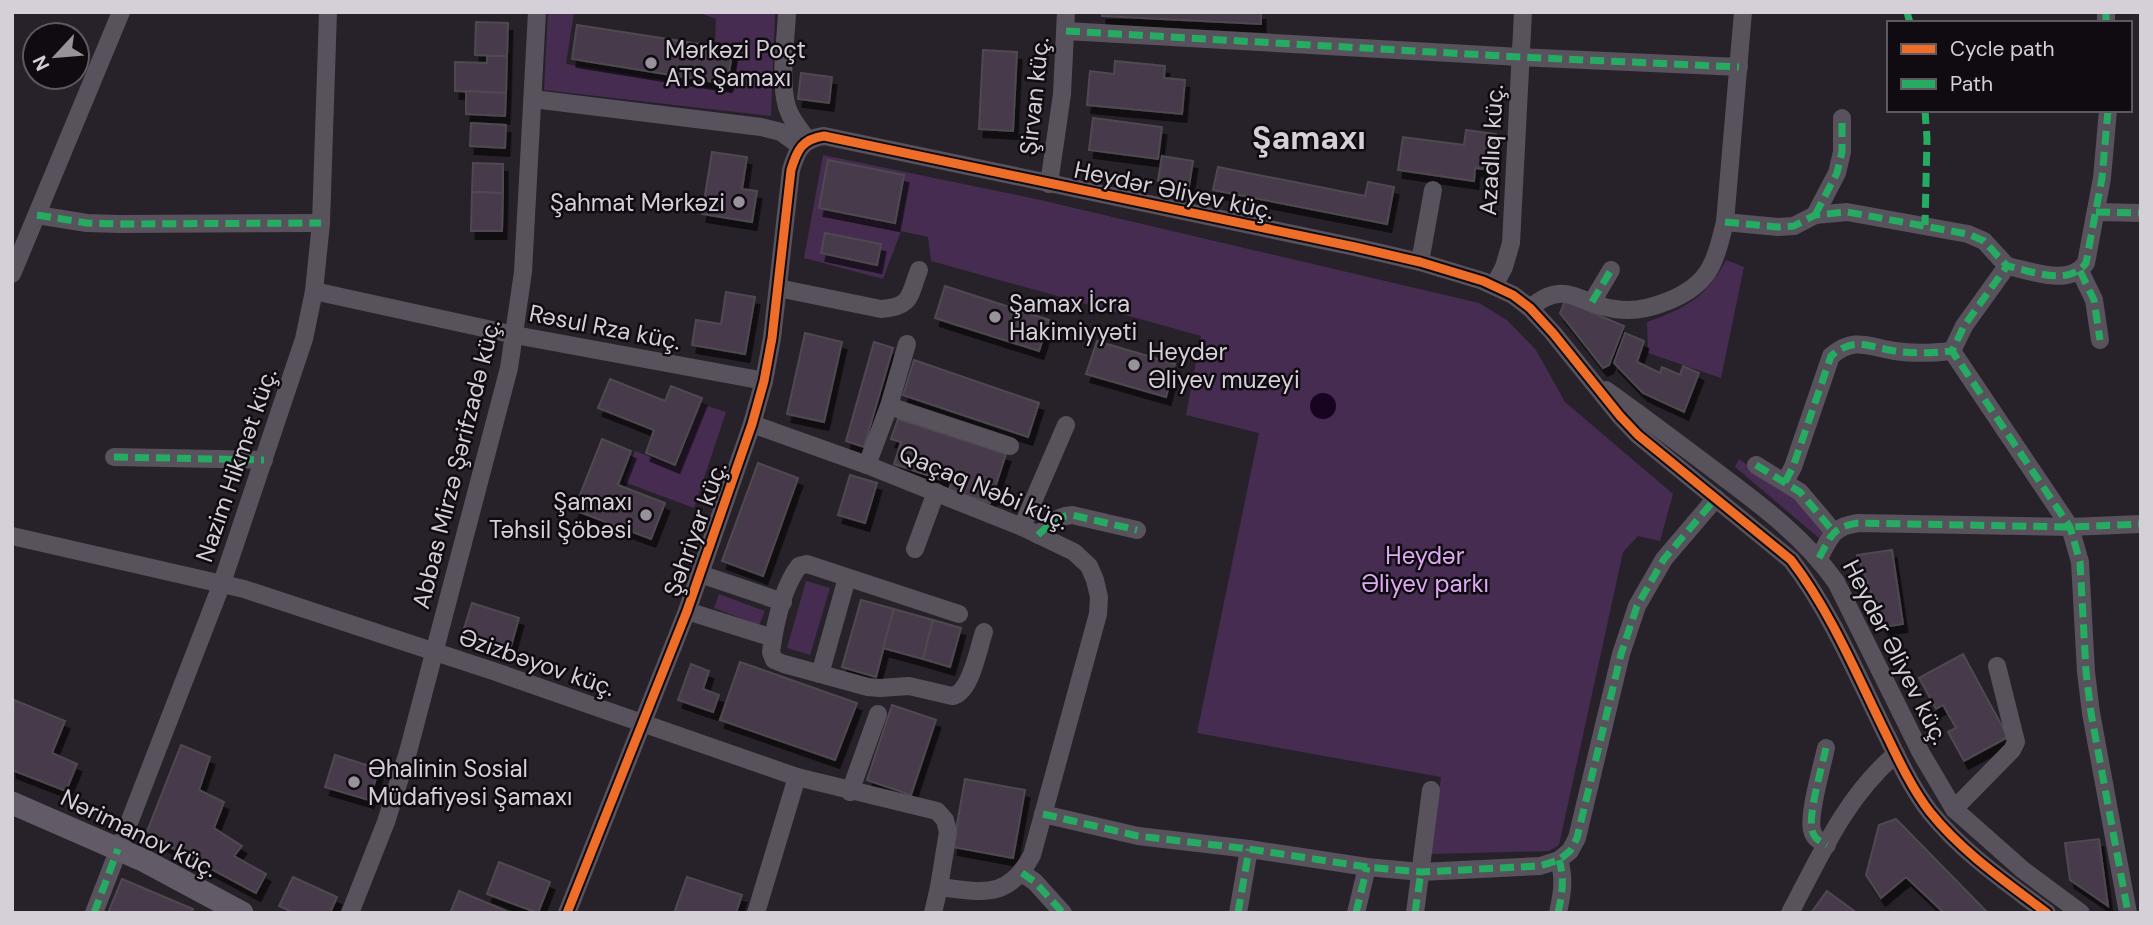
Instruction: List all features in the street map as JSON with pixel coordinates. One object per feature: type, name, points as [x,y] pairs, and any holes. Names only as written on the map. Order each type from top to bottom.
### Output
[{"type":"main road","name":"Nərimanov küç.","points":[[12,803],[118,849],[242,913]]},
{"type":"street","points":[[12,274],[16,253],[37,215],[121,12]]},
{"type":"street","name":"Nazim Hikmət küç.","points":[[94,913],[222,583],[303,339],[314,290],[321,223],[328,12]]},
{"type":"street","name":"Abbas Mirzə Şərifzadə küç.","points":[[350,913],[396,792],[509,368],[523,272],[537,12]]},
{"type":"street","points":[[787,12],[784,87],[787,106],[804,143]]},
{"type":"street","name":"Şirvan küç.","points":[[1049,184],[1058,136],[1066,12]]},
{"type":"street","name":"Azadlıq küç.","points":[[1494,286],[1504,267],[1511,243],[1523,12]]},
{"type":"street","points":[[1530,308],[1548,295],[1558,293],[1613,309],[1633,310],[1668,301],[1698,283],[1710,270],[1725,222],[1743,12]]},
{"type":"street","points":[[1066,31],[1520,58],[1739,66]]},
{"type":"street","points":[[533,99],[761,127],[781,132],[804,143]]},
{"type":"street","points":[[1725,222],[1794,226],[1815,215],[1847,212],[1968,234],[1984,241],[2007,266],[2068,276],[2080,271],[2086,263],[2106,151],[2108,112]]},
{"type":"street","points":[[1815,215],[1836,173],[1842,152],[1842,118]]},
{"type":"street","name":"Heydər Əliyev küç.","points":[[804,143],[824,136],[840,138],[1355,247],[1420,262],[1494,286],[1513,295],[1530,308],[1588,376],[1772,514],[1819,558],[1836,582],[1921,753],[1954,809],[2023,870],[2081,913]]},
{"type":"street","name":"Şəhriyar küç.","points":[[567,913],[687,611],[752,425],[764,382],[791,170],[804,143]]},
{"type":"street","points":[[1420,262],[1433,190]]},
{"type":"street","points":[[2096,212],[2141,213]]},
{"type":"street","points":[[37,215],[87,223],[119,224],[321,223]]},
{"type":"street","points":[[1952,351],[1964,326],[2007,266]]},
{"type":"street","points":[[778,288],[881,309],[898,308],[908,301],[919,270]]},
{"type":"street","points":[[1592,302],[1611,270]]},
{"type":"street","points":[[2080,271],[2094,300],[2100,340]]},
{"type":"street","name":"Rəsul Rza küç.","points":[[314,290],[515,335],[764,382]]},
{"type":"street","points":[[1785,482],[1793,467],[1831,356],[1843,346],[1859,343],[1896,351],[1930,354],[1952,351]]},
{"type":"street","points":[[867,465],[889,406],[907,344]]},
{"type":"street","points":[[1952,351],[2070,527],[2080,562],[2091,713],[2128,913]]},
{"type":"street","points":[[1588,376],[1639,435],[1791,560],[1824,611],[1896,754],[1928,809],[1976,860],[2047,913]]},
{"type":"street","points":[[889,406],[1010,446]]},
{"type":"street","name":"Qaçaq Nəbi küç.","points":[[752,425],[867,465],[1030,531],[1074,552],[1088,566],[1099,597],[1098,614],[1032,855],[1022,873]]},
{"type":"street","points":[[1030,531],[1066,425]]},
{"type":"street","points":[[114,457],[264,460]]},
{"type":"street","points":[[1756,465],[1800,492],[1833,531]]},
{"type":"street","points":[[915,549],[936,492]]},
{"type":"street","points":[[1043,814],[1138,836],[1421,872],[1540,866],[1559,860],[1570,851],[1577,838],[1620,654],[1637,606],[1664,559],[1716,498]]},
{"type":"street","points":[[1030,531],[1062,516],[1072,515],[1137,530]]},
{"type":"street","points":[[1819,558],[1833,531],[1844,525],[1858,523],[2070,527],[2141,524]]},
{"type":"street","name":"Əzizbəyov küç.","points":[[12,537],[222,583],[295,604],[797,778],[937,811],[945,820],[948,832],[939,887]]},
{"type":"street","points":[[959,614],[807,564],[799,566],[794,573],[783,602],[771,652],[774,660],[868,687],[909,686],[952,696],[958,695],[966,687],[984,632]]},
{"type":"street","points":[[700,574],[783,602]]},
{"type":"street","points":[[820,674],[847,578]]},
{"type":"street","points":[[687,611],[773,638]]},
{"type":"street","points":[[1954,809],[2012,750],[2016,742],[1997,666]]},
{"type":"street","points":[[850,792],[878,714]]},
{"type":"street","points":[[1826,748],[1811,829],[1816,839],[1827,845]]},
{"type":"street","points":[[1790,913],[1848,807],[1868,779],[1896,754]]},
{"type":"street","points":[[756,913],[797,778]]},
{"type":"street","points":[[1415,913],[1431,790]]},
{"type":"street","points":[[1238,913],[1249,849]]},
{"type":"street","points":[[1558,913],[1563,883],[1559,860]]},
{"type":"street","points":[[1356,913],[1367,867]]},
{"type":"street","points":[[933,913],[939,887],[975,891],[997,889],[1011,883],[1022,873],[1035,881],[1063,913]]},
{"type":"green space","points":[[548,12],[574,12],[566,64],[734,92],[739,46],[715,42],[716,19],[697,12],[775,12],[771,116],[544,90]]},
{"type":"green space","name":"Heydər Əliyev parkı","points":[[823,155],[1036,199],[1479,303],[1507,320],[1536,350],[1565,402],[1673,494],[1660,541],[1638,536],[1623,552],[1559,845],[1549,851],[1431,854],[1441,777],[1197,733],[1259,433],[1186,415],[1201,336],[931,261],[928,237],[901,231],[883,279],[804,258]]},
{"type":"green space","points":[[1726,260],[1744,267],[1721,378],[1648,353],[1647,322],[1694,300],[1711,284]]},
{"type":"green space","points":[[701,404],[726,412],[694,508],[624,482],[635,451],[676,467]]},
{"type":"green space","points":[[1739,459],[1800,502],[1826,529],[1820,539],[1735,467]]},
{"type":"green space","points":[[806,581],[830,588],[810,655],[787,648]]},
{"type":"green space","points":[[719,594],[765,611],[759,625],[714,608]]},
{"type":"shaded area","points":[[1323,393],[1332,397],[1336,406],[1332,415],[1323,419],[1314,415],[1310,406],[1314,397]]},
{"type":"building","points":[[1102,12],[1261,12],[1261,24],[1102,16]]},
{"type":"building","points":[[476,22],[508,23],[507,56],[475,55]]},
{"type":"building","points":[[577,25],[733,49],[727,84],[572,59]]},
{"type":"building","points":[[983,50],[1017,52],[1013,131],[979,129]]},
{"type":"building","points":[[487,56],[507,56],[506,93],[455,91],[455,62],[487,63]]},
{"type":"building","points":[[1115,61],[1165,66],[1164,78],[1185,80],[1182,114],[1087,105],[1090,71],[1114,74]]},
{"type":"building","points":[[801,73],[832,77],[829,103],[798,99]]},
{"type":"building","points":[[466,91],[506,93],[505,116],[466,114]]},
{"type":"building","points":[[1093,118],[1162,127],[1158,159],[1089,150]]},
{"type":"building","points":[[471,123],[506,125],[505,148],[470,146]]},
{"type":"building","points":[[1466,130],[1496,134],[1491,170],[1475,168],[1474,181],[1398,170],[1403,137],[1464,145]]},
{"type":"building","points":[[712,152],[747,157],[742,189],[757,191],[752,222],[702,214]]},
{"type":"building","points":[[1162,156],[1193,161],[1189,186],[1158,181]]},
{"type":"building","points":[[828,160],[904,175],[895,223],[819,208]]},
{"type":"building","points":[[473,163],[503,164],[503,193],[472,192]]},
{"type":"building","points":[[1218,167],[1365,196],[1368,182],[1394,187],[1387,224],[1213,190]]},
{"type":"building","points":[[472,192],[503,193],[502,231],[471,231]]},
{"type":"building","points":[[825,233],[881,244],[877,265],[821,253]]},
{"type":"building","points":[[945,286],[1049,320],[1039,351],[935,318]]},
{"type":"building","points":[[726,292],[755,297],[745,354],[692,345],[696,320],[721,324]]},
{"type":"building","points":[[1565,301],[1624,326],[1609,365],[1603,368],[1560,313]]},
{"type":"building","points":[[805,333],[842,342],[824,422],[787,414]]},
{"type":"building","points":[[1625,333],[1644,341],[1637,362],[1660,373],[1662,367],[1680,375],[1683,366],[1699,373],[1684,412],[1643,393],[1614,363]]},
{"type":"building","points":[[1097,341],[1175,364],[1166,397],[1086,374]]},
{"type":"building","points":[[874,342],[893,348],[864,447],[846,441]]},
{"type":"building","points":[[914,360],[1039,403],[1028,437],[903,395]]},
{"type":"building","points":[[610,379],[665,401],[671,386],[702,398],[675,465],[646,453],[654,430],[598,408]]},
{"type":"building","points":[[898,419],[1006,454],[990,503],[949,490],[951,483],[894,464],[901,442],[891,439]]},
{"type":"building","points":[[602,439],[631,451],[618,485],[665,503],[651,539],[574,510]]},
{"type":"building","points":[[758,463],[798,478],[763,576],[722,561]]},
{"type":"building","points":[[850,475],[877,483],[865,523],[838,515]]},
{"type":"building","points":[[1892,550],[1903,624],[1884,627],[1857,555]]},
{"type":"building","points":[[861,600],[894,609],[876,677],[842,667]]},
{"type":"building","points":[[472,603],[519,618],[509,653],[461,638]]},
{"type":"building","points":[[894,609],[933,620],[923,659],[883,648]]},
{"type":"building","points":[[933,620],[961,628],[950,667],[923,659]]},
{"type":"building","points":[[1963,654],[2008,737],[1964,761],[1948,732],[1956,728],[1943,705],[1936,709],[1919,678]]},
{"type":"building","points":[[740,662],[857,703],[835,760],[720,720]]},
{"type":"building","points":[[691,664],[709,671],[703,689],[719,695],[713,712],[678,700]]},
{"type":"building","points":[[14,700],[65,721],[52,753],[77,764],[66,791],[12,770]]},
{"type":"building","points":[[892,705],[936,720],[911,795],[867,780]]},
{"type":"building","points":[[181,745],[210,757],[199,790],[224,802],[214,828],[242,846],[234,856],[266,874],[256,893],[146,834]]},
{"type":"building","points":[[335,755],[379,769],[369,800],[325,787]]},
{"type":"building","points":[[965,779],[1025,790],[1013,858],[953,847]]},
{"type":"building","points":[[1896,819],[1988,913],[1944,913],[1906,877],[1881,898],[1866,875],[1879,825]]},
{"type":"building","points":[[2099,839],[2108,906],[2070,880],[2065,843]]},
{"type":"building","points":[[499,862],[550,882],[538,913],[487,894]]},
{"type":"building","points":[[293,877],[337,897],[330,913],[294,913],[279,906]]},
{"type":"building","points":[[687,877],[742,895],[736,913],[674,913]]},
{"type":"building","points":[[122,879],[193,909],[191,913],[108,913]]},
{"type":"building","points":[[459,891],[511,913],[450,913]]},
{"type":"building","points":[[1827,891],[1857,913],[1811,913]]},
{"type":"marked path","points":[[1907,12],[1909,21]]},
{"type":"marked path","points":[[2106,12],[2106,21]]},
{"type":"marked path","points":[[1066,31],[1739,67]]},
{"type":"marked path","points":[[1925,112],[1925,225]]},
{"type":"marked path","points":[[2108,112],[2102,178],[2086,263],[2079,270],[2060,276],[2038,274],[2007,266],[1964,326],[1952,351],[2070,527],[2080,562],[2091,713],[2128,913]]},
{"type":"marked path","points":[[1815,215],[1837,173],[1842,152],[1842,118]]},
{"type":"marked path","points":[[1725,222],[1794,226],[1815,215],[1847,212],[1968,234],[1984,241],[2007,266]]},
{"type":"marked path","points":[[2096,212],[2141,213]]},
{"type":"marked path","points":[[37,215],[87,223],[119,224],[321,223]]},
{"type":"marked path","points":[[1592,302],[1611,270]]},
{"type":"marked path","points":[[2080,271],[2094,300],[2100,340]]},
{"type":"marked path","points":[[1785,482],[1793,467],[1831,356],[1847,346],[1862,344],[1909,353],[1952,351]]},
{"type":"marked path","points":[[114,457],[264,460]]},
{"type":"marked path","points":[[1756,465],[1800,492],[1833,531]]},
{"type":"marked path","points":[[1043,814],[1138,836],[1421,872],[1540,866],[1559,860],[1570,851],[1577,838],[1621,654],[1637,606],[1664,559],[1716,498]]},
{"type":"marked path","points":[[1038,535],[1057,519],[1072,515],[1137,530]]},
{"type":"marked path","points":[[1819,558],[1837,530],[1858,523],[2070,527],[2141,524]]},
{"type":"marked path","points":[[1826,748],[1811,823],[1814,836],[1827,845]]},
{"type":"marked path","points":[[94,913],[118,849]]},
{"type":"marked path","points":[[1238,913],[1249,849]]},
{"type":"marked path","points":[[1558,913],[1562,893],[1559,860]]},
{"type":"marked path","points":[[1356,913],[1367,867]]},
{"type":"marked path","points":[[1415,913],[1421,872]]},
{"type":"marked path","points":[[1022,873],[1035,882],[1063,913]]},
{"type":"cycle path","points":[[567,913],[687,611],[752,424],[772,338],[791,170],[801,147],[810,140],[824,136],[1355,247],[1420,262],[1483,281],[1513,295],[1530,308],[1553,333],[1638,435],[1791,560],[1832,624],[1902,767],[1924,804],[1971,854],[2047,913]]},
{"type":"place","name":"Mərkəzi Poçt ATS Şamaxı","points":[[651,63]]},
{"type":"place","name":"Şahmat Mərkəzi","points":[[739,202]]},
{"type":"place","name":"Şamax İcra Hakimiyyəti","points":[[995,317]]},
{"type":"place","name":"Heydər Əliyev muzeyi","points":[[1134,365]]},
{"type":"place","name":"Şamaxı Təhsil Şöbəsi","points":[[646,515]]},
{"type":"place","name":"Əhalinin Sosial Müdafiyəsi Şamaxı","points":[[354,782]]},
{"type":"district","name":"Şamaxı","points":[[1309,138]]}]
